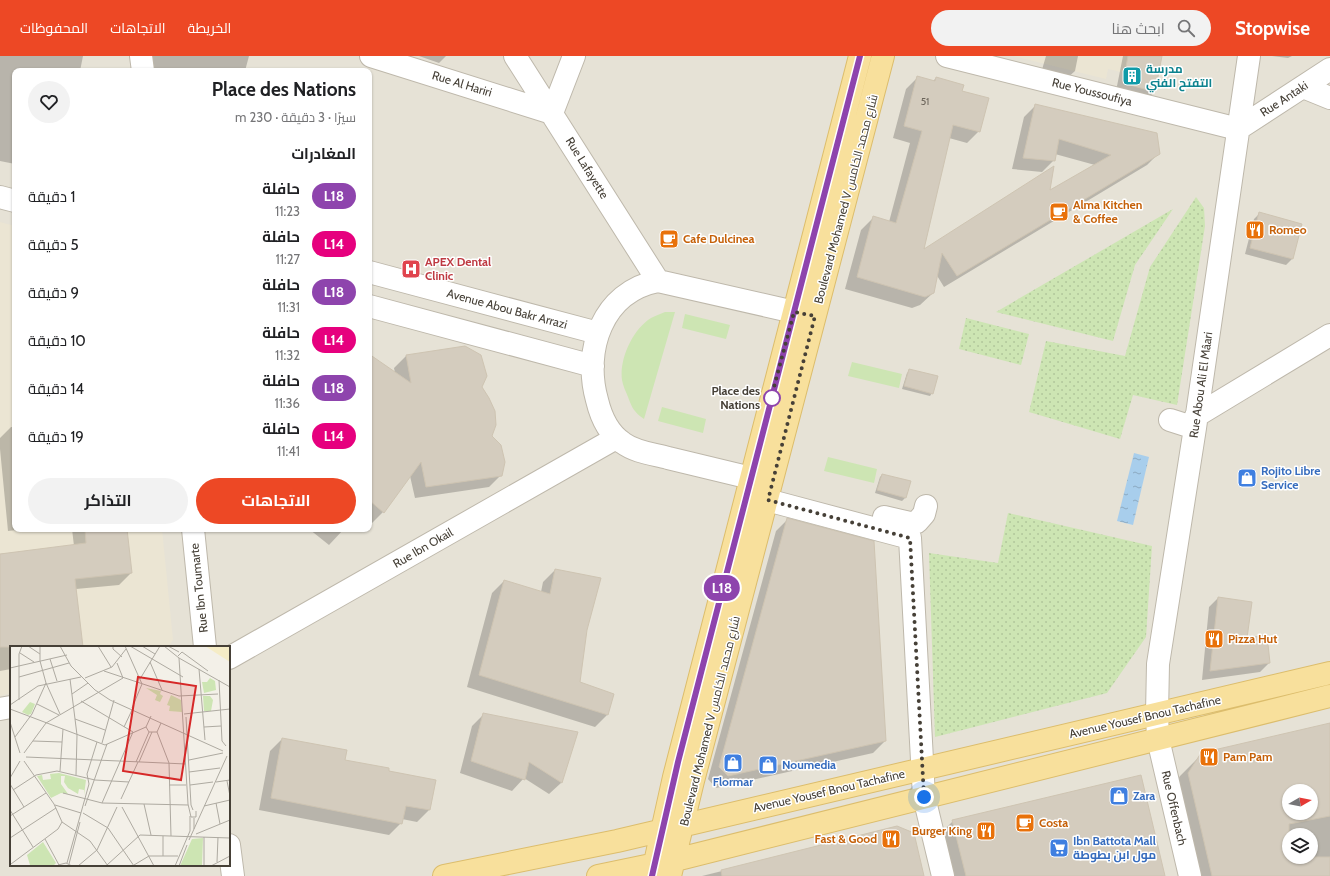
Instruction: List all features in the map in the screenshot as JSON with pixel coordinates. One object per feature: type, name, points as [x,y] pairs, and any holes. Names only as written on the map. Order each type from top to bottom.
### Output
[{"type":"main road","name":"Boulevard Mohamed V شارع محمد الخامس","points":[[663,869],[662,830],[676,770],[860,56]]},
{"type":"main road","name":"Boulevard Mohamed V شارع محمد الخامس","points":[[663,869],[683,825],[693,781],[883,56]]},
{"type":"main road","name":"Avenue Yousef Bnou Tachafine","points":[[444,876],[662,830],[1330,674]]},
{"type":"main road","name":"Avenue Yousef Bnou Tachafine","points":[[598,876],[663,869],[924,797],[1330,696]]},
{"type":"street","points":[[142,56],[143,68]]},
{"type":"street","name":"Rue Al Hariri","points":[[371,56],[552,113]]},
{"type":"street","name":"Rue Lafayette","points":[[515,56],[658,281]]},
{"type":"street","points":[[552,113],[574,56]]},
{"type":"street","name":"Rue Youssoufiya","points":[[947,56],[1238,129]]},
{"type":"street","name":"Rue Abou Ali El Mâari","points":[[1158,739],[1158,664],[1249,56]]},
{"type":"street","name":"Rue Antaki","points":[[1238,129],[1330,69]]},
{"type":"street","points":[[1303,86],[1330,98]]},
{"type":"street","points":[[0,197],[12,200]]},
{"type":"street","name":"Avenue Abou Bakr Arrazi","points":[[372,273],[598,333]]},
{"type":"street","points":[[751,478],[633,449],[616,438],[606,426],[600,413],[592,376],[595,342],[598,333],[605,318],[615,305],[626,295],[646,283],[658,281],[815,316]]},
{"type":"street","points":[[372,307],[592,366]]},
{"type":"street","points":[[1170,420],[1195,422],[1330,335]]},
{"type":"street","name":"Rue Ibn Okail","points":[[230,657],[616,438]]},
{"type":"street","points":[[769,494],[910,523],[917,522],[924,514],[926,506]]},
{"type":"street","points":[[769,494],[910,538],[924,797],[943,876]]},
{"type":"street","name":"Rue Ibn Toumarte","points":[[192,532],[205,646]]},
{"type":"street","points":[[0,709],[10,707]]},
{"type":"street","name":"Rue Offenbach","points":[[1158,739],[1190,876]]},
{"type":"street","points":[[230,853],[233,876]]},
{"type":"shaded area","points":[[0,56],[1330,56],[1330,876],[0,876]]},
{"type":"shaded area","points":[[1013,56],[1128,56],[1125,73],[1108,69],[1106,79]]},
{"type":"shaded area","points":[[0,222],[12,225],[12,532],[162,532],[173,640],[169,646],[10,646],[10,693],[0,696]]},
{"type":"green space","points":[[1196,197],[1204,208],[1205,226],[1177,405],[1133,395],[1120,439],[1029,412],[1046,341],[1125,356],[1150,267]]},
{"type":"green space","points":[[1173,209],[1135,265],[1113,341],[996,312]]},
{"type":"green space","points":[[665,312],[675,312],[644,419],[634,410],[625,389],[622,380],[623,363],[625,354],[638,329],[651,318]]},
{"type":"green space","points":[[685,314],[730,325],[726,339],[682,328]]},
{"type":"green space","points":[[966,318],[1029,334],[1021,365],[959,349]]},
{"type":"green space","points":[[852,362],[902,374],[899,388],[848,376]]},
{"type":"green space","points":[[662,407],[706,419],[703,433],[658,421]]},
{"type":"green space","points":[[828,457],[877,469],[874,483],[824,471]]},
{"type":"green space","points":[[1008,513],[1152,546],[1146,637],[1107,693],[935,737],[929,553],[998,563]]},
{"type":"water","points":[[1134,453],[1149,457],[1133,525],[1117,521]]},
{"type":"building","name":"مدرسة التفتح الفني","points":[[1128,56],[1162,56],[1155,92],[1123,83]]},
{"type":"building","points":[[917,76],[935,81],[936,77],[964,85],[962,91],[989,98],[980,132],[953,125],[924,249],[1054,166],[1050,190],[1111,155],[1059,139],[1055,161],[1023,158],[1035,104],[1157,133],[1160,154],[957,276],[942,253],[934,293],[925,297],[857,277],[873,216],[896,223],[922,131],[904,126]]},
{"type":"building","points":[[1259,212],[1302,224],[1293,259],[1250,248]]},
{"type":"building","points":[[465,346],[481,355],[487,376],[482,387],[495,411],[496,425],[492,436],[501,445],[505,462],[502,476],[426,487],[421,462],[384,513],[372,503],[372,356],[411,383],[406,355]]},
{"type":"building","points":[[909,369],[938,376],[933,394],[904,386]]},
{"type":"building","points":[[882,474],[911,481],[906,498],[877,490]]},
{"type":"building","points":[[787,518],[874,541],[886,741],[728,776],[719,767]]},
{"type":"building","points":[[85,532],[127,532],[132,573],[75,579],[83,646],[0,647],[0,554],[86,543]]},
{"type":"building","points":[[555,569],[601,578],[587,630],[580,682],[614,694],[608,715],[479,675],[504,580],[550,594]]},
{"type":"building","points":[[1218,597],[1252,602],[1247,638],[1267,635],[1270,663],[1210,671]]},
{"type":"building","points":[[483,713],[578,732],[562,783],[529,762],[525,780],[471,761]]},
{"type":"building","points":[[1330,723],[1330,816],[1318,818],[1318,784],[1282,784],[1282,820],[1310,820],[1289,824],[1289,828],[1282,828],[1282,864],[1318,864],[1318,857],[1330,857],[1330,876],[1212,876],[1188,773],[1201,753]]},
{"type":"building","points":[[282,738],[347,750],[345,760],[389,768],[389,771],[436,780],[430,810],[406,806],[402,824],[271,798]]},
{"type":"building","name":"Ibn Battota Mall مول ابن بطوطة","points":[[1141,775],[1165,876],[966,876],[952,820]]},
{"type":"building","points":[[897,826],[914,833],[924,876],[722,876],[721,870]]},
{"type":"bus line","name":"L18","points":[[652,876],[674,777],[860,56]]},
{"type":"place","name":"مدرسة التفتح الفني","points":[[1132,76]]},
{"type":"place","name":"Alma Kitchen & Coffee","points":[[1059,212]]},
{"type":"place","name":"Romeo","points":[[1255,230]]},
{"type":"place","name":"Cafe Dulcinea","points":[[669,239]]},
{"type":"place","name":"APEX Dental Clinic","points":[[411,269]]},
{"type":"place","name":"Place des Nations","points":[[772,398]]},
{"type":"place","name":"Rojito Libre Service","points":[[1247,478]]},
{"type":"place","name":"Pizza Hut","points":[[1214,639]]},
{"type":"place","name":"Pam Pam","points":[[1209,757]]},
{"type":"place","name":"Flormar","points":[[733,763]]},
{"type":"place","name":"Noumedia","points":[[768,765]]},
{"type":"place","name":"Zara","points":[[1119,796]]},
{"type":"place","name":"Costa","points":[[1025,823]]},
{"type":"place","name":"Burger King","points":[[986,831]]},
{"type":"place","name":"Fast & Good","points":[[891,839]]},
{"type":"place","name":"Ibn Battota Mall مول ابن بطوطة","points":[[1059,848]]},
{"type":"route","points":[[772,398],[770,402],[794,312],[815,316],[768,500],[910,538],[924,797]]}]
